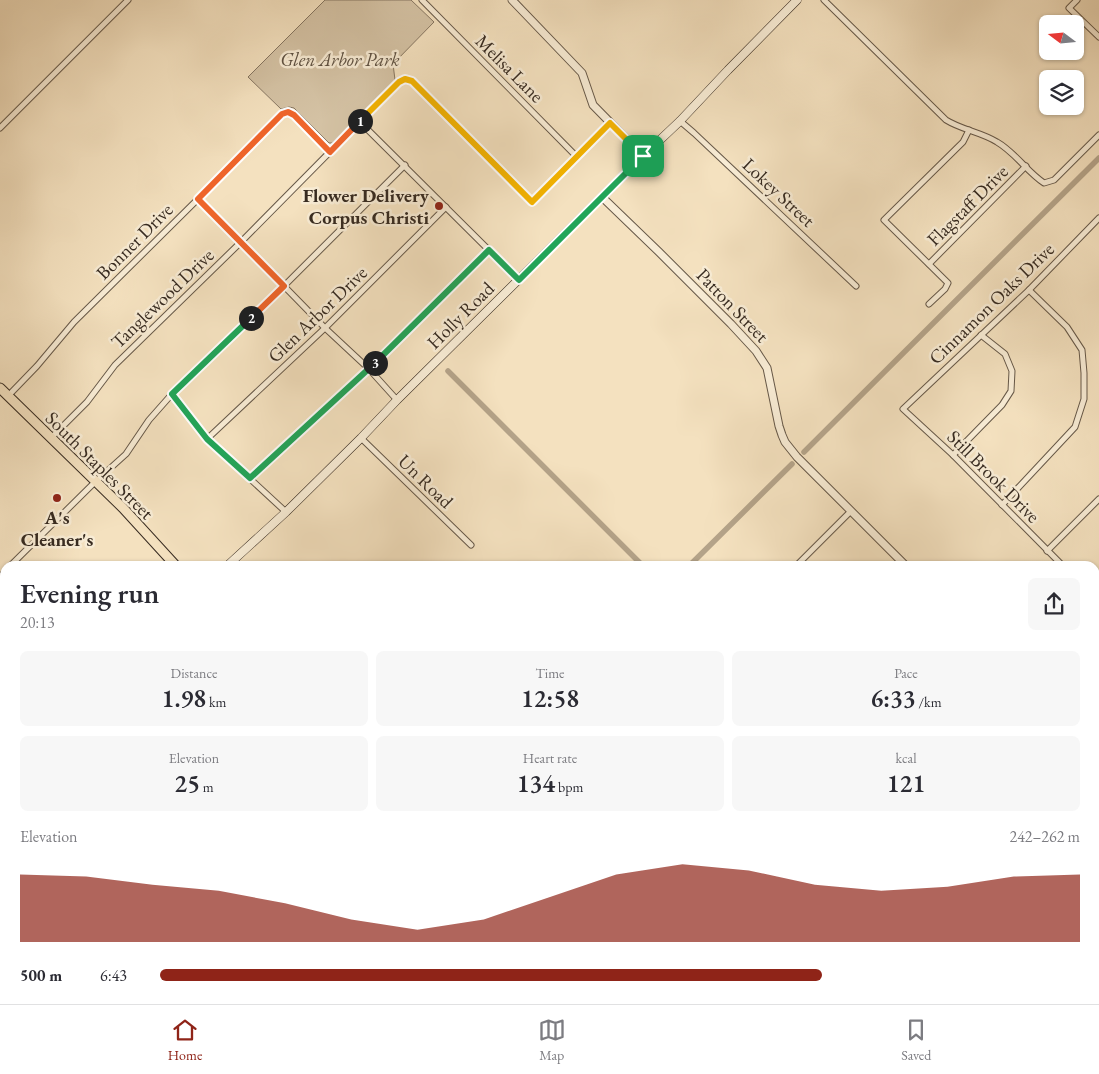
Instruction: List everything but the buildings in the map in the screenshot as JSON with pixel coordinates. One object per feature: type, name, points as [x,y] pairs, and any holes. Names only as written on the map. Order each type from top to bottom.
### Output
[{"type":"main road","name":"Holly Road","points":[[232,561],[286,512],[680,121],[797,0]]},
{"type":"main road","name":"South Staples Street","points":[[0,388],[123,508],[171,561]]},
{"type":"street","points":[[0,128],[128,0]]},
{"type":"street","name":"Melisa Lane","points":[[422,0],[576,156]]},
{"type":"street","points":[[512,0],[582,73],[593,105],[643,156]]},
{"type":"street","points":[[824,0],[946,120],[955,126],[985,136],[1008,148],[1044,184],[1054,180],[1099,135]]},
{"type":"street","points":[[1077,0],[1070,8],[1099,37]]},
{"type":"street","name":"Tanglewood Drive","points":[[51,438],[87,402],[114,365],[241,242],[399,82],[405,79],[412,81],[532,202],[576,156]]},
{"type":"street","name":"Bonner Drive","points":[[8,396],[37,366],[74,322],[282,114],[288,112],[294,115],[330,152]]},
{"type":"street","name":"Lokey Street","points":[[680,121],[856,286]]},
{"type":"street","points":[[360,122],[519,280]]},
{"type":"street","points":[[576,156],[610,123]]},
{"type":"street","points":[[929,304],[945,289],[948,283],[884,220],[963,142],[969,130]]},
{"type":"street","points":[[15,561],[126,454],[149,420],[172,394],[284,286],[404,165]]},
{"type":"street","name":"Flagstaff Drive","points":[[929,264],[1026,166]]},
{"type":"street","name":"Patton Street","points":[[602,198],[659,252],[756,351],[767,368],[779,426],[785,442],[797,457],[901,561]]},
{"type":"street","points":[[198,199],[398,400]]},
{"type":"street","name":"Glen Arbor Drive","points":[[207,439],[325,328],[446,208]]},
{"type":"street","name":"Cinnamon Oaks Drive","points":[[903,409],[1029,290],[1099,218]]},
{"type":"street","points":[[250,478],[369,369],[489,250]]},
{"type":"street","points":[[1002,505],[1075,428],[1084,399],[1082,350],[1067,327],[1029,290]]},
{"type":"street","points":[[953,455],[1002,405],[1010,391],[1012,371],[1005,354],[982,335]]},
{"type":"street","points":[[172,394],[207,439],[286,512]]},
{"type":"street","name":"Still Brook Drive","points":[[903,409],[953,455],[1058,561]]},
{"type":"street","name":"Un Road","points":[[361,438],[471,545]]},
{"type":"street","points":[[1047,551],[1098,501]]},
{"type":"street","points":[[801,561],[851,511]]},
{"type":"green space","name":"Glen Arbor Park","points":[[325,0],[411,0],[434,22],[393,64],[395,80],[332,143],[329,143],[294,108],[281,109],[248,77]]},
{"type":"waterway","points":[[804,452],[1099,158]]},
{"type":"waterway","points":[[448,371],[638,561]]},
{"type":"waterway","points":[[694,561],[792,464]]},
{"type":"place","name":"Flower Delivery Corpus Christi","points":[[439,206]]},
{"type":"place","name":"A's Cleaner's","points":[[57,498]]},
{"type":"route","points":[[405,79],[412,81],[532,202],[610,123],[643,156],[519,280],[489,250],[369,369],[250,478],[207,439],[172,394],[284,286],[198,199],[282,114],[288,112],[294,115],[330,152],[399,82],[405,79]]}]
